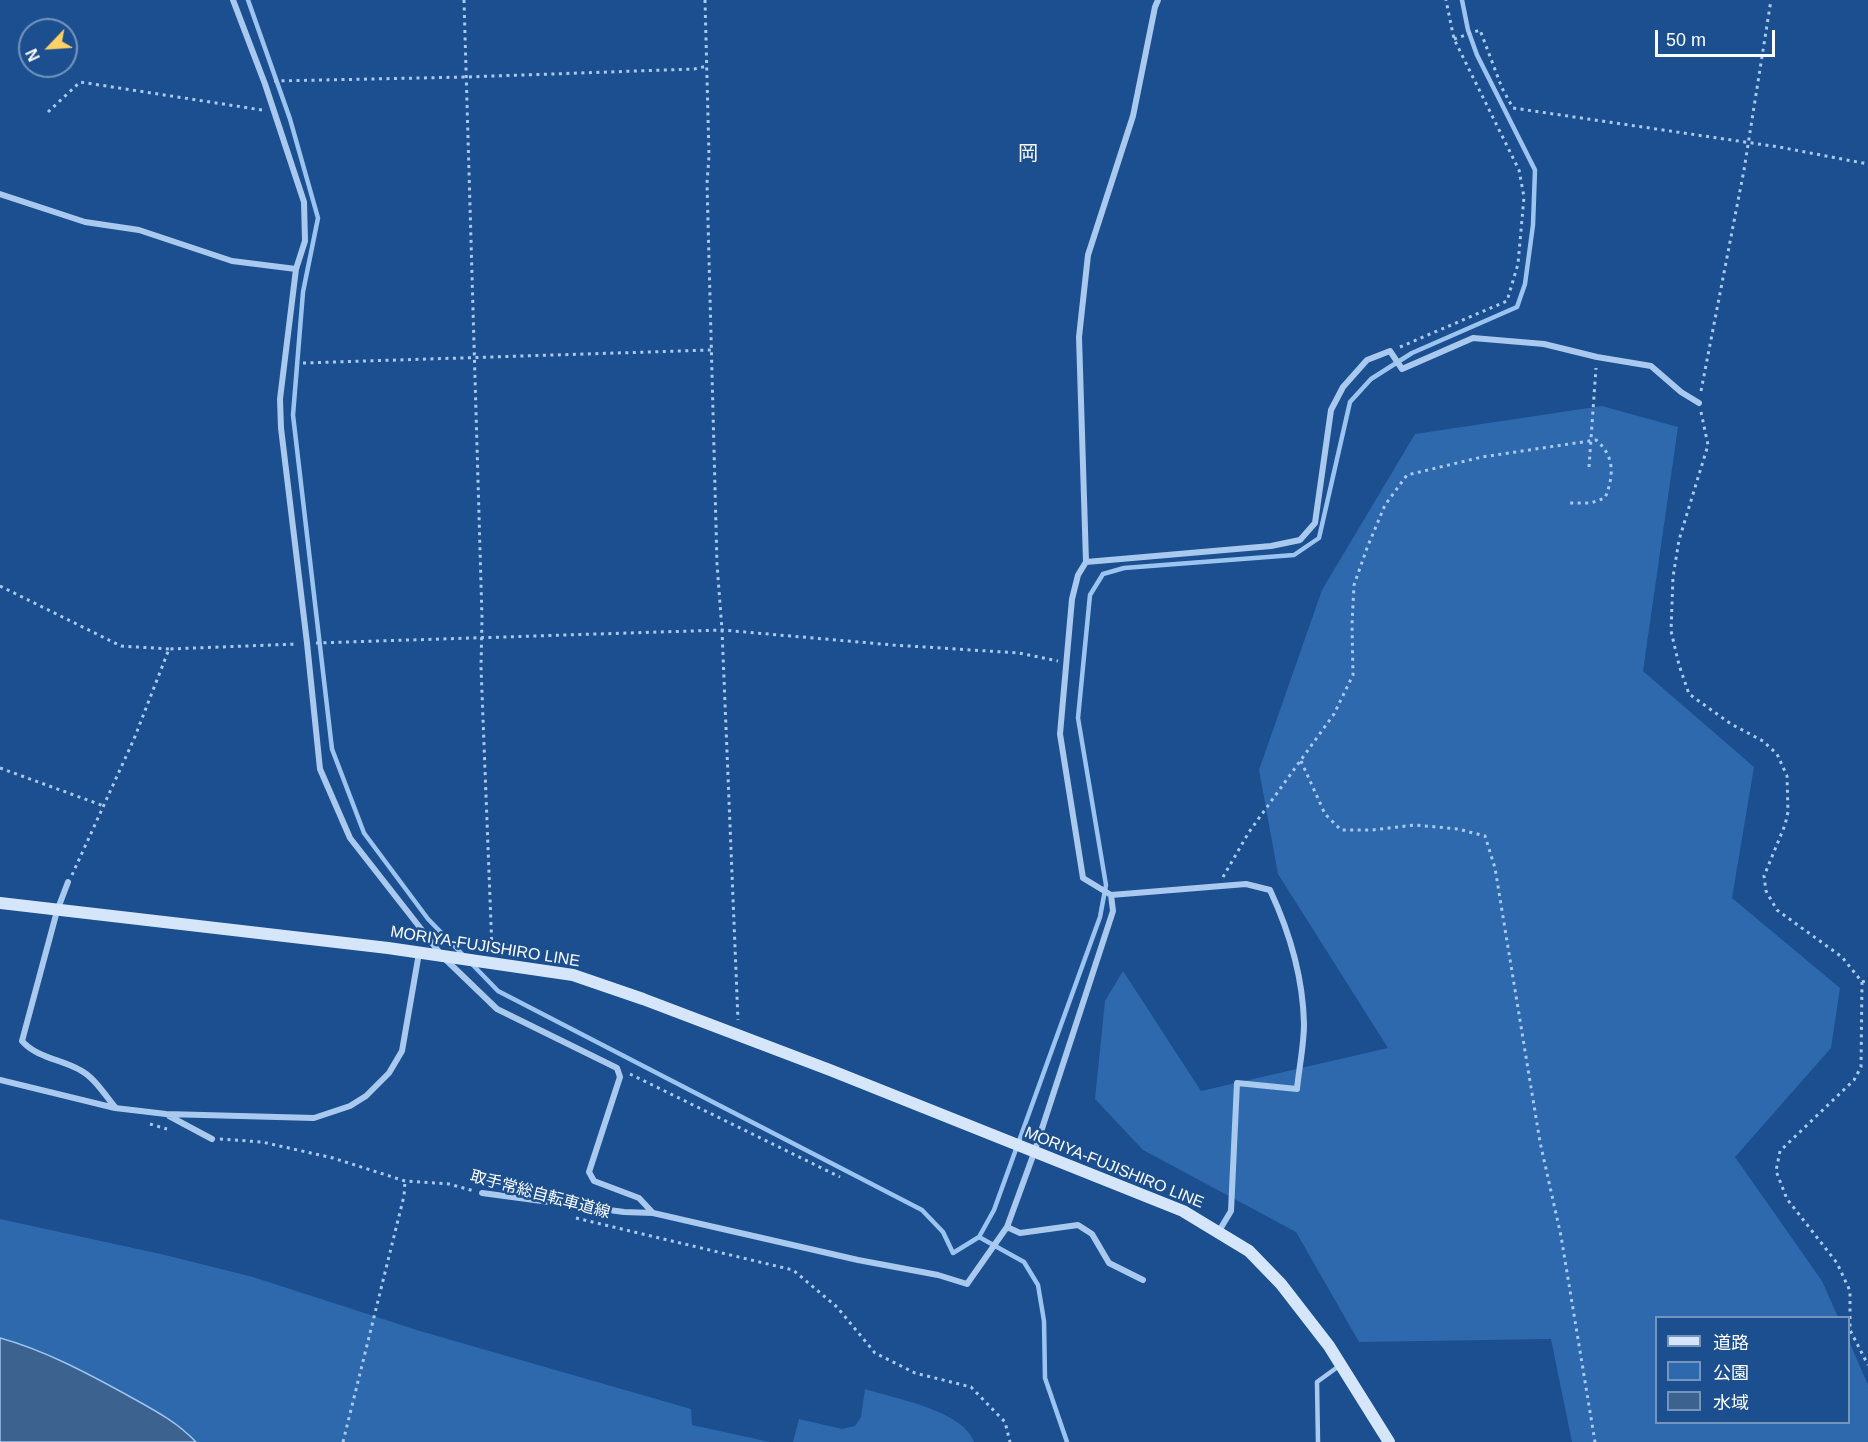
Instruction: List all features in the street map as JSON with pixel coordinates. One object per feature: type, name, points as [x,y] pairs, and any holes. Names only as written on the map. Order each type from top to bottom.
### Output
[{"type":"main road","name":"MORIYA-FUJISHIRO LINE","points":[[0,903],[235,929],[573,975],[830,1070],[1183,1211],[1219,1231],[1249,1251],[1281,1284],[1329,1346],[1389,1442]]},
{"type":"street","points":[[233,0],[265,84],[304,202],[304,241],[296,269],[280,399],[281,428],[320,769],[350,838],[446,957],[497,1009],[617,1068],[620,1077],[590,1172],[594,1181],[639,1198],[652,1213]]},
{"type":"street","points":[[1158,0],[1132,116],[1088,255],[1079,337],[1086,562],[1078,575],[1072,599],[1059,734],[1083,878],[1111,895],[1246,884],[1270,890],[1287,926],[1299,972],[1304,1025],[1297,1089],[1237,1083],[1231,1211],[1219,1231]]},
{"type":"street","points":[[0,194],[85,222],[139,230],[232,261],[296,269]]},
{"type":"street","points":[[1086,562],[1271,546],[1300,540],[1315,523],[1331,410],[1343,387],[1367,360],[1390,351],[1402,369],[1473,338],[1544,344],[1597,357],[1652,366],[1682,392],[1699,403]]},
{"type":"street","points":[[68,882],[57,911],[22,1041],[27,1047],[51,1059],[81,1070],[116,1108]]},
{"type":"street","points":[[482,1193],[624,1212],[652,1213],[858,1260],[938,1275],[967,1284],[1007,1227],[1029,1151],[1113,911],[1111,895]]},
{"type":"street","points":[[0,1080],[116,1108],[166,1114],[314,1118],[350,1106],[366,1096],[389,1073],[402,1051],[419,953]]},
{"type":"street","points":[[166,1114],[212,1139]]},
{"type":"street","points":[[1007,1227],[1020,1233],[1078,1225],[1092,1234],[1109,1263],[1143,1280]]},
{"type":"lane","points":[[1318,1442],[1317,1382],[1341,1365]]},
{"type":"path","points":[[464,0],[482,618],[490,939],[488,963]]},
{"type":"path","points":[[705,0],[709,156],[707,183],[717,564],[722,630],[739,1037]]},
{"type":"path","points":[[1390,351],[1507,302],[1518,264],[1524,197],[1519,170],[1454,39],[1446,0]]},
{"type":"path","points":[[1771,0],[1744,170],[1699,403],[1708,445],[1679,540],[1673,577],[1671,631],[1689,694],[1731,724],[1763,741],[1777,754],[1787,776],[1788,812],[1764,876],[1766,891],[1777,910],[1842,957],[1862,982],[1861,1067],[1854,1080],[1780,1151],[1776,1172],[1787,1199],[1837,1263],[1850,1291],[1850,1329],[1868,1365]]},
{"type":"path","points":[[1454,39],[1480,30],[1502,88],[1513,108],[1779,147],[1868,164]]},
{"type":"path","points":[[265,84],[279,80],[466,77],[694,69],[707,66]]},
{"type":"path","points":[[48,112],[80,82],[273,112]]},
{"type":"path","points":[[303,363],[711,350]]},
{"type":"path","points":[[1589,467],[1597,357]]},
{"type":"path","points":[[1217,886],[1249,832],[1334,714],[1353,675],[1354,585],[1385,505],[1407,475],[1482,457],[1596,440],[1606,449],[1610,464],[1611,482],[1605,498],[1591,503],[1568,502]]},
{"type":"path","points":[[0,586],[121,646],[169,649],[722,630],[892,645],[1019,653],[1065,662]]},
{"type":"path","points":[[68,882],[134,739],[169,649]]},
{"type":"path","points":[[1301,761],[1325,814],[1341,830],[1372,830],[1415,825],[1458,829],[1485,836],[1497,878],[1540,1143],[1561,1236],[1595,1442]]},
{"type":"path","points":[[0,768],[104,806]]},
{"type":"path","points":[[1862,982],[1868,980]]},
{"type":"path","points":[[617,1068],[840,1177]]},
{"type":"path","points":[[147,1124],[170,1130]]},
{"type":"path","name":"取手常総自転車道線","points":[[212,1139],[262,1142],[333,1158],[405,1181],[449,1184],[482,1193]]},
{"type":"path","points":[[343,1442],[404,1196],[405,1181]]},
{"type":"path","name":"取手常総自転車道線","points":[[567,1216],[793,1270],[837,1307],[875,1353],[915,1373],[971,1387],[1005,1422],[1010,1442]]},
{"type":"green space","points":[[1602,406],[1678,427],[1643,671],[1754,767],[1732,898],[1840,988],[1831,1048],[1735,1157],[1822,1281],[1838,1316],[1655,1316],[1655,1424],[1850,1424],[1850,1343],[1868,1385],[1868,1442],[1572,1442],[1551,1339],[1359,1342],[1296,1232],[1143,1150],[1095,1099],[1105,1001],[1123,971],[1201,1091],[1388,1048],[1278,874],[1259,770],[1322,590],[1415,434]]},
{"type":"green space","points":[[0,1219],[253,1277],[420,1331],[691,1409],[692,1425],[770,1442],[196,1442],[186,1431],[90,1375],[0,1338]]},
{"type":"green space","points":[[865,1389],[943,1414],[967,1431],[974,1442],[793,1442],[799,1419],[842,1429],[855,1426],[861,1417]]},
{"type":"water","points":[[0,1338],[49,1356],[96,1378],[146,1405],[196,1442],[0,1442]]},
{"type":"waterway","points":[[248,0],[290,119],[318,218],[303,292],[293,415],[332,749],[364,833],[428,919],[464,956]]},
{"type":"waterway","points":[[470,962],[498,991],[922,1210],[943,1232],[953,1253],[979,1237],[994,1210],[1100,917],[1106,885],[1078,718],[1090,595],[1103,574],[1124,568],[1294,555],[1319,538],[1350,402],[1371,379],[1412,353],[1517,307],[1525,284],[1533,225],[1535,170],[1477,55],[1468,30],[1462,0]]},
{"type":"waterway","points":[[979,1237],[1024,1262],[1038,1285],[1044,1321],[1045,1378],[1067,1442]]},
{"type":"district","name":"岡","points":[[1028,154]]}]
